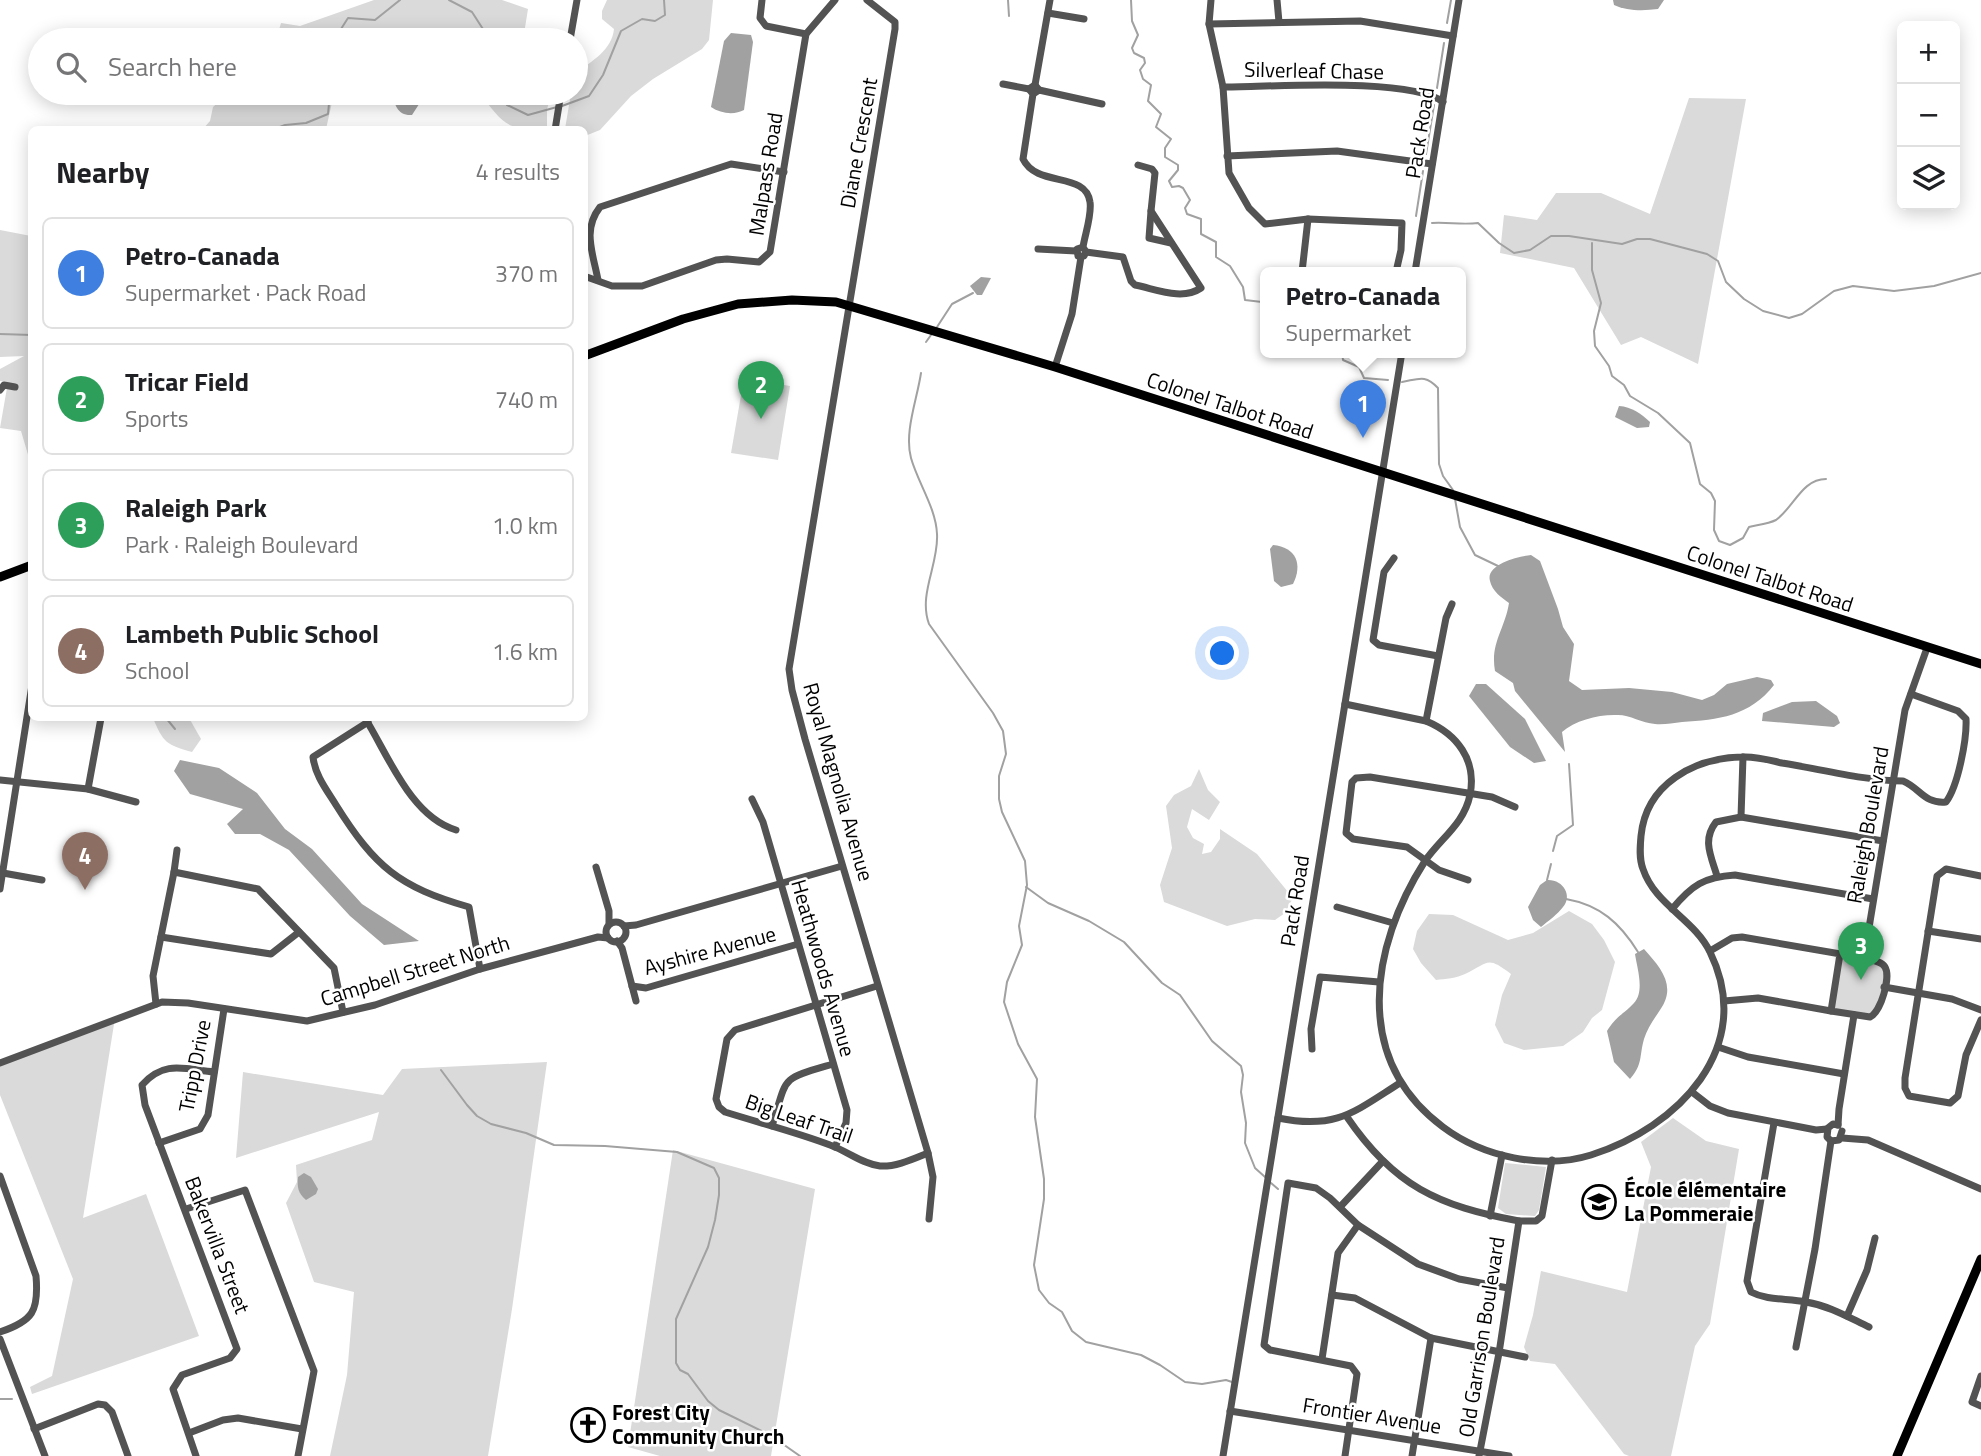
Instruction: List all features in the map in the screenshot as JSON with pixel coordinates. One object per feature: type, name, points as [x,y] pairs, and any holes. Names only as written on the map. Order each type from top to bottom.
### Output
[{"type":"main road","name":"Colonel Talbot Road","points":[[588,355],[683,319],[738,304],[792,300],[849,305],[1055,368],[1981,664]]},
{"type":"main road","points":[[0,577],[28,566]]},
{"type":"main road","points":[[1897,1456],[1981,1259]]},
{"type":"street","points":[[572,28],[577,0]]},
{"type":"street","points":[[762,0],[760,18],[766,26],[806,34],[835,0]]},
{"type":"street","name":"Diane Crescent","points":[[849,305],[895,29],[895,22],[867,0]]},
{"type":"street","points":[[1050,0],[1023,159],[1035,174],[1074,183],[1087,195],[1090,203],[1072,314],[1055,368]]},
{"type":"street","points":[[1211,0],[1209,24],[1223,88],[1229,173],[1243,199],[1265,224],[1308,219],[1402,223],[1397,267]]},
{"type":"street","points":[[1277,0],[1279,22]]},
{"type":"street","name":"Pack Road","points":[[1416,267],[1459,0]]},
{"type":"street","points":[[1048,13],[1084,19]]},
{"type":"street","points":[[1209,24],[1360,21],[1453,36]]},
{"type":"street","name":"Malpass Road","points":[[588,277],[612,286],[642,286],[716,260],[759,262],[770,252],[806,34]]},
{"type":"street","points":[[1003,84],[1102,104]]},
{"type":"street","name":"Silverleaf Chase","points":[[1223,88],[1350,85],[1383,87],[1433,94],[1443,102]]},
{"type":"street","points":[[556,126],[559,105]]},
{"type":"street","points":[[1227,156],[1337,151],[1432,164]]},
{"type":"street","points":[[598,280],[589,230],[591,218],[600,207],[731,164],[784,172]]},
{"type":"street","points":[[1138,165],[1152,169],[1155,173],[1149,238],[1171,243]]},
{"type":"street","points":[[1038,249],[1123,257],[1130,281],[1135,285],[1181,295],[1193,294],[1201,288],[1151,211]]},
{"type":"street","points":[[1303,267],[1308,219]]},
{"type":"street","name":"Royal Magnolia Avenue","points":[[849,305],[789,669],[792,690],[842,866],[928,1153],[933,1177],[929,1219]]},
{"type":"street","name":"Pack Road","points":[[1223,1456],[1401,358]]},
{"type":"street","points":[[0,390],[4,385],[15,387]]},
{"type":"street","points":[[1394,558],[1384,572],[1373,640],[1379,645],[1438,656]]},
{"type":"street","points":[[1426,721],[1446,618],[1452,604]]},
{"type":"street","name":"Raleigh Boulevard","points":[[1864,958],[1905,710],[1927,648]]},
{"type":"street","points":[[1345,704],[1426,721],[1446,732],[1464,750],[1471,770],[1470,794],[1464,815],[1426,860],[1393,923],[1380,982],[1382,1038],[1390,1064],[1400,1083],[1424,1113],[1450,1132],[1491,1152],[1524,1160],[1552,1160],[1586,1157],[1622,1144],[1654,1126],[1692,1091],[1708,1069],[1718,1047],[1724,1001],[1710,951],[1694,927],[1672,909],[1651,885],[1643,869],[1641,838],[1647,809],[1672,777],[1692,767],[1743,757],[1908,783],[1931,802],[1945,802],[1954,790],[1966,733],[1966,719],[1964,714],[1911,694]]},
{"type":"street","points":[[0,889],[28,709]]},
{"type":"street","points":[[88,789],[100,721]]},
{"type":"street","points":[[365,721],[313,757],[314,770],[359,841],[385,869],[426,893],[469,907],[480,969]]},
{"type":"street","points":[[367,721],[412,797],[437,821],[456,830]]},
{"type":"street","points":[[1741,817],[1743,757]]},
{"type":"street","points":[[1468,880],[1439,870],[1407,847],[1353,839],[1346,833],[1352,782],[1370,777],[1492,797],[1515,807]]},
{"type":"street","points":[[0,780],[88,789],[136,802]]},
{"type":"street","name":"Heathwoods Avenue","points":[[752,799],[763,821],[847,1110],[846,1123],[835,1147]]},
{"type":"street","points":[[1717,876],[1708,848],[1709,831],[1716,822],[1741,817],[1883,841]]},
{"type":"street","points":[[156,1004],[153,976],[177,850]]},
{"type":"street","name":"Campbell Street North","points":[[0,1063],[162,1002],[188,1003],[307,1021],[375,1004],[480,969],[617,933],[636,925],[842,866]]},
{"type":"street","points":[[596,867],[617,933]]},
{"type":"street","points":[[1981,876],[1946,869],[1940,871],[1937,876],[1905,1078],[1905,1088],[1909,1096],[1950,1103],[1954,1101],[1958,1096],[1966,1055],[1981,1020]]},
{"type":"street","points":[[3,873],[41,880]]},
{"type":"street","points":[[174,873],[258,889],[334,968],[343,1012]]},
{"type":"street","points":[[1672,909],[1702,881],[1717,876],[1735,875],[1873,900]]},
{"type":"street","points":[[1337,907],[1393,923]]},
{"type":"street","points":[[1928,930],[1981,939]]},
{"type":"street","points":[[161,937],[271,954],[299,932]]},
{"type":"street","name":"Ayshire Avenue","points":[[617,933],[636,999],[642,988]]},
{"type":"street","points":[[1710,951],[1732,938],[1742,937],[1864,958],[1881,963],[1886,968],[1880,1007],[1875,1015],[1870,1017],[1758,998],[1724,1001]]},
{"type":"street","name":"Ayshire Avenue","points":[[632,986],[642,988],[798,944]]},
{"type":"street","points":[[1831,1011],[1840,954]]},
{"type":"street","points":[[1312,1049],[1311,1029],[1320,977],[1380,982]]},
{"type":"street","name":"Big Leaf Trail","points":[[877,986],[735,1030],[727,1039],[716,1098],[719,1107],[725,1112],[835,1147],[866,1162],[882,1166],[903,1163],[928,1153]]},
{"type":"street","points":[[1884,987],[1919,991],[1981,1010]]},
{"type":"street","name":"Tripp Drive","points":[[159,1143],[200,1129],[208,1115],[224,1009]]},
{"type":"street","points":[[1797,1347],[1854,1015]]},
{"type":"street","points":[[1718,1047],[1748,1056],[1844,1074]]},
{"type":"street","points":[[772,1126],[782,1090],[789,1079],[833,1064]]},
{"type":"street","name":"Bakervilla Street","points":[[196,1456],[173,1389],[182,1375],[230,1358],[237,1349],[159,1143],[145,1104],[142,1085],[152,1073],[170,1067],[214,1072]]},
{"type":"street","points":[[1278,1118],[1312,1123],[1347,1117],[1400,1083]]},
{"type":"street","points":[[1692,1091],[1710,1106],[1728,1114],[1868,1140],[1981,1189]]},
{"type":"street","points":[[1347,1117],[1383,1161],[1419,1191],[1461,1209],[1519,1221]]},
{"type":"street","points":[[1774,1123],[1747,1281],[1751,1292],[1760,1296],[1805,1301],[1835,1309],[1869,1327]]},
{"type":"street","name":"Old Garrison Boulevard","points":[[1490,1216],[1502,1155]]},
{"type":"street","name":"Old Garrison Boulevard","points":[[1480,1454],[1519,1221],[1535,1221],[1542,1216],[1552,1160]]},
{"type":"street","points":[[1340,1207],[1383,1161]]},
{"type":"street","points":[[0,1176],[36,1276],[38,1293],[34,1311],[28,1320],[0,1332]]},
{"type":"street","points":[[1345,1456],[1357,1374],[1351,1366],[1270,1350],[1264,1345],[1288,1183],[1316,1188],[1358,1225],[1419,1264],[1459,1279],[1508,1288]]},
{"type":"street","points":[[186,1209],[245,1191],[314,1371],[298,1456]]},
{"type":"street","points":[[1322,1359],[1338,1253],[1358,1225]]},
{"type":"street","points":[[1847,1316],[1867,1270],[1875,1238]]},
{"type":"street","points":[[1332,1295],[1354,1298],[1432,1338],[1525,1357]]},
{"type":"street","points":[[1412,1456],[1432,1338]]},
{"type":"street","points":[[0,1339],[45,1456]]},
{"type":"street","points":[[1981,1376],[1972,1402],[1981,1406]]},
{"type":"street","points":[[34,1429],[98,1404],[105,1405],[112,1412],[128,1456]]},
{"type":"street","name":"Frontier Avenue","points":[[1230,1411],[1349,1429],[1480,1454],[1509,1456]]},
{"type":"street","points":[[189,1433],[223,1420],[238,1418],[302,1429]]},
{"type":"shaded area","points":[[374,0],[502,0],[528,9],[525,28],[280,28],[281,23],[300,26]]},
{"type":"shaded area","points":[[607,0],[713,0],[709,40],[702,49],[653,79],[631,96],[600,130],[588,135],[588,126],[566,126],[569,105],[588,105],[588,64],[605,49],[612,36],[614,29],[602,19]]},
{"type":"shaded area","points":[[1613,0],[1664,0],[1658,9],[1641,10],[1619,7],[1614,5]]},
{"type":"shaded area","points":[[731,33],[751,35],[753,42],[744,110],[732,113],[711,107],[724,41]]},
{"type":"shaded area","points":[[1689,98],[1746,99],[1698,364],[1641,337],[1621,345],[1574,268],[1500,253],[1504,215],[1537,220],[1556,193],[1601,193],[1650,214]]},
{"type":"shaded area","points":[[331,105],[327,126],[206,126],[210,121],[213,107]]},
{"type":"shaded area","points":[[396,105],[418,105],[412,115],[403,114]]},
{"type":"shaded area","points":[[489,105],[548,105],[547,126],[512,126]]},
{"type":"shaded area","points":[[0,230],[28,235],[28,455],[21,431],[0,428],[8,382],[0,381],[0,369],[24,356],[0,357]]},
{"type":"shaded area","points":[[981,277],[991,278],[982,295],[977,295],[970,286]]},
{"type":"shaded area","points":[[744,378],[790,386],[778,460],[731,453]]},
{"type":"shaded area","points":[[1619,406],[1639,413],[1650,422],[1649,427],[1637,428],[1615,417]]},
{"type":"shaded area","points":[[1273,545],[1287,549],[1295,558],[1297,570],[1293,584],[1281,587],[1274,581],[1270,549]]},
{"type":"shaded area","points":[[1531,555],[1540,561],[1563,627],[1574,644],[1569,681],[1582,690],[1629,688],[1672,692],[1702,700],[1714,695],[1727,684],[1757,677],[1771,680],[1774,685],[1755,704],[1721,718],[1661,724],[1623,715],[1588,719],[1562,732],[1565,752],[1515,691],[1513,683],[1495,671],[1496,644],[1509,603],[1493,588],[1490,575],[1504,562]]},
{"type":"shaded area","points":[[1476,684],[1486,684],[1525,719],[1546,761],[1534,763],[1510,747],[1469,696]]},
{"type":"shaded area","points":[[1816,701],[1837,716],[1840,723],[1834,727],[1762,721],[1763,713],[1792,702]]},
{"type":"shaded area","points":[[154,721],[191,721],[201,739],[192,752],[176,747],[160,732]]},
{"type":"shaded area","points":[[180,760],[219,768],[257,793],[285,829],[312,849],[362,904],[419,941],[384,945],[350,916],[289,850],[260,834],[235,834],[227,824],[243,809],[190,794],[174,771]]},
{"type":"shaded area","points":[[1199,769],[1208,790],[1220,802],[1209,820],[1192,809],[1187,827],[1193,838],[1204,844],[1202,854],[1211,852],[1220,839],[1220,829],[1257,854],[1293,898],[1285,913],[1275,920],[1255,919],[1227,926],[1164,902],[1160,885],[1172,848],[1166,806],[1174,795],[1191,786]]},
{"type":"shaded area","points":[[1547,880],[1562,885],[1567,898],[1561,910],[1541,927],[1533,920],[1528,907],[1540,885]]},
{"type":"shaded area","points":[[1569,911],[1592,924],[1615,962],[1602,1010],[1592,1018],[1583,1032],[1563,1046],[1524,1050],[1504,1043],[1495,1025],[1502,995],[1511,974],[1497,964],[1484,964],[1462,975],[1436,980],[1413,949],[1417,931],[1429,914],[1453,915],[1508,940],[1533,933]]},
{"type":"shaded area","points":[[1644,949],[1661,970],[1667,993],[1645,1035],[1639,1064],[1630,1079],[1614,1062],[1607,1031],[1637,998],[1639,979],[1635,954]]},
{"type":"shaded area","points":[[1840,954],[1881,963],[1887,974],[1875,1015],[1831,1011]]},
{"type":"shaded area","points":[[115,1018],[83,1218],[146,1194],[199,1336],[32,1394],[30,1387],[52,1376],[73,1279],[0,1095],[0,1060]]},
{"type":"shaded area","points":[[547,1062],[488,1456],[330,1456],[347,1375],[354,1292],[314,1282],[286,1203],[297,1182],[296,1165],[372,1140],[379,1112],[236,1158],[243,1072],[383,1095],[402,1069]]},
{"type":"shaded area","points":[[1673,1118],[1706,1141],[1739,1149],[1710,1324],[1695,1346],[1671,1456],[1629,1456],[1624,1454],[1555,1364],[1530,1361],[1524,1347],[1541,1271],[1627,1292],[1651,1167],[1641,1142]]},
{"type":"shaded area","points":[[673,1150],[815,1189],[771,1456],[660,1456],[628,1447]]},
{"type":"shaded area","points":[[1505,1163],[1546,1167],[1539,1210],[1535,1216],[1506,1214],[1498,1208]]},
{"type":"shaded area","points":[[304,1173],[311,1177],[318,1189],[316,1194],[306,1200],[300,1193],[298,1184],[298,1177]]},
{"type":"waterway","points":[[342,28],[348,18],[375,20],[400,0]]},
{"type":"waterway","points":[[449,0],[472,12],[482,28]]},
{"type":"waterway","points":[[588,96],[603,75],[621,31],[642,19],[655,21],[665,15],[664,0]]},
{"type":"waterway","points":[[1008,0],[1009,16]]},
{"type":"waterway","points":[[1131,0],[1132,21],[1138,35],[1132,48],[1134,53],[1144,58],[1145,63],[1140,70],[1143,79],[1151,85],[1148,101],[1161,114],[1156,127],[1171,139],[1165,148],[1165,157],[1178,165],[1178,170],[1169,181],[1172,187],[1183,188],[1190,200],[1185,208],[1187,214],[1201,219],[1201,234],[1216,242],[1216,257],[1230,266],[1243,287],[1245,300],[1260,302]]},
{"type":"waterway","points":[[1447,23],[1451,0]]},
{"type":"waterway","points":[[1437,88],[1444,43]]},
{"type":"waterway","points":[[282,126],[306,123],[328,114],[329,105]]},
{"type":"waterway","points":[[507,105],[528,115],[557,107]]},
{"type":"waterway","points":[[1426,154],[1434,105]]},
{"type":"waterway","points":[[1416,216],[1423,171]]},
{"type":"waterway","points":[[1432,223],[1478,223],[1514,253],[1530,250],[1551,236],[1569,236],[1622,244],[1637,239],[1650,239],[1707,254],[1718,261],[1726,282],[1744,299],[1763,311],[1789,318],[1802,314],[1834,291],[1853,286],[1894,291],[1934,286],[1981,273]]},
{"type":"waterway","points":[[1592,243],[1592,270],[1601,303],[1594,331],[1595,346],[1609,366],[1612,376],[1624,385],[1630,396],[1658,413],[1690,443],[1700,484],[1711,493],[1715,501],[1714,530],[1719,541],[1730,545],[1743,538],[1749,527],[1776,520],[1804,489],[1818,480],[1826,479]]},
{"type":"waterway","points":[[937,327],[952,304],[973,293]]},
{"type":"waterway","points":[[0,334],[28,335]]},
{"type":"waterway","points":[[926,342],[931,335]]},
{"type":"waterway","points":[[1343,358],[1359,367],[1364,378],[1388,380]]},
{"type":"waterway","points":[[921,373],[910,427],[909,448],[936,524],[937,545],[927,590],[926,613],[929,624],[1003,731],[1006,754],[999,776],[999,799],[1002,812],[1025,861],[1027,885],[1019,926],[1022,945],[1007,982],[1004,1002],[1018,1044],[1037,1079],[1035,1117],[1044,1179],[1044,1199],[1034,1265],[1039,1290],[1049,1303],[1062,1312],[1072,1331],[1086,1342],[1141,1355],[1185,1382],[1232,1382]]},
{"type":"waterway","points":[[1402,382],[1425,379],[1438,388],[1439,464],[1443,476],[1453,490]]},
{"type":"waterway","points":[[1455,499],[1460,527],[1475,555],[1498,566]]},
{"type":"waterway","points":[[168,721],[175,729]]},
{"type":"waterway","points":[[1553,851],[1557,836],[1573,825],[1569,764]]},
{"type":"waterway","points":[[1547,880],[1551,864]]},
{"type":"waterway","points":[[1026,887],[1048,903],[1089,921],[1124,942],[1162,983],[1180,995],[1212,1041],[1241,1066],[1245,1143],[1255,1168],[1265,1177]]},
{"type":"waterway","points":[[1566,899],[1589,906],[1608,917],[1624,932],[1638,952]]},
{"type":"waterway","points":[[441,1070],[477,1116],[491,1124],[526,1133],[554,1145],[677,1152],[714,1168],[719,1178],[715,1220],[708,1247],[676,1319],[676,1363],[719,1410],[770,1435],[800,1456]]},
{"type":"waterway","points":[[1271,1183],[1278,1189]]},
{"type":"waterway","points":[[0,1399],[12,1399]]},
{"type":"place","name":"Tricar Field","points":[[761,419]]},
{"type":"place","name":"Petro-Canada","points":[[1363,438]]},
{"type":"place","name":"Lambeth Public School","points":[[85,890]]},
{"type":"place","name":"Raleigh Park","points":[[1861,980]]},
{"type":"place","name":"École élémentaire La Pommeraie","points":[[1599,1202]]},
{"type":"place","name":"Forest City Community Church","points":[[588,1425]]}]
